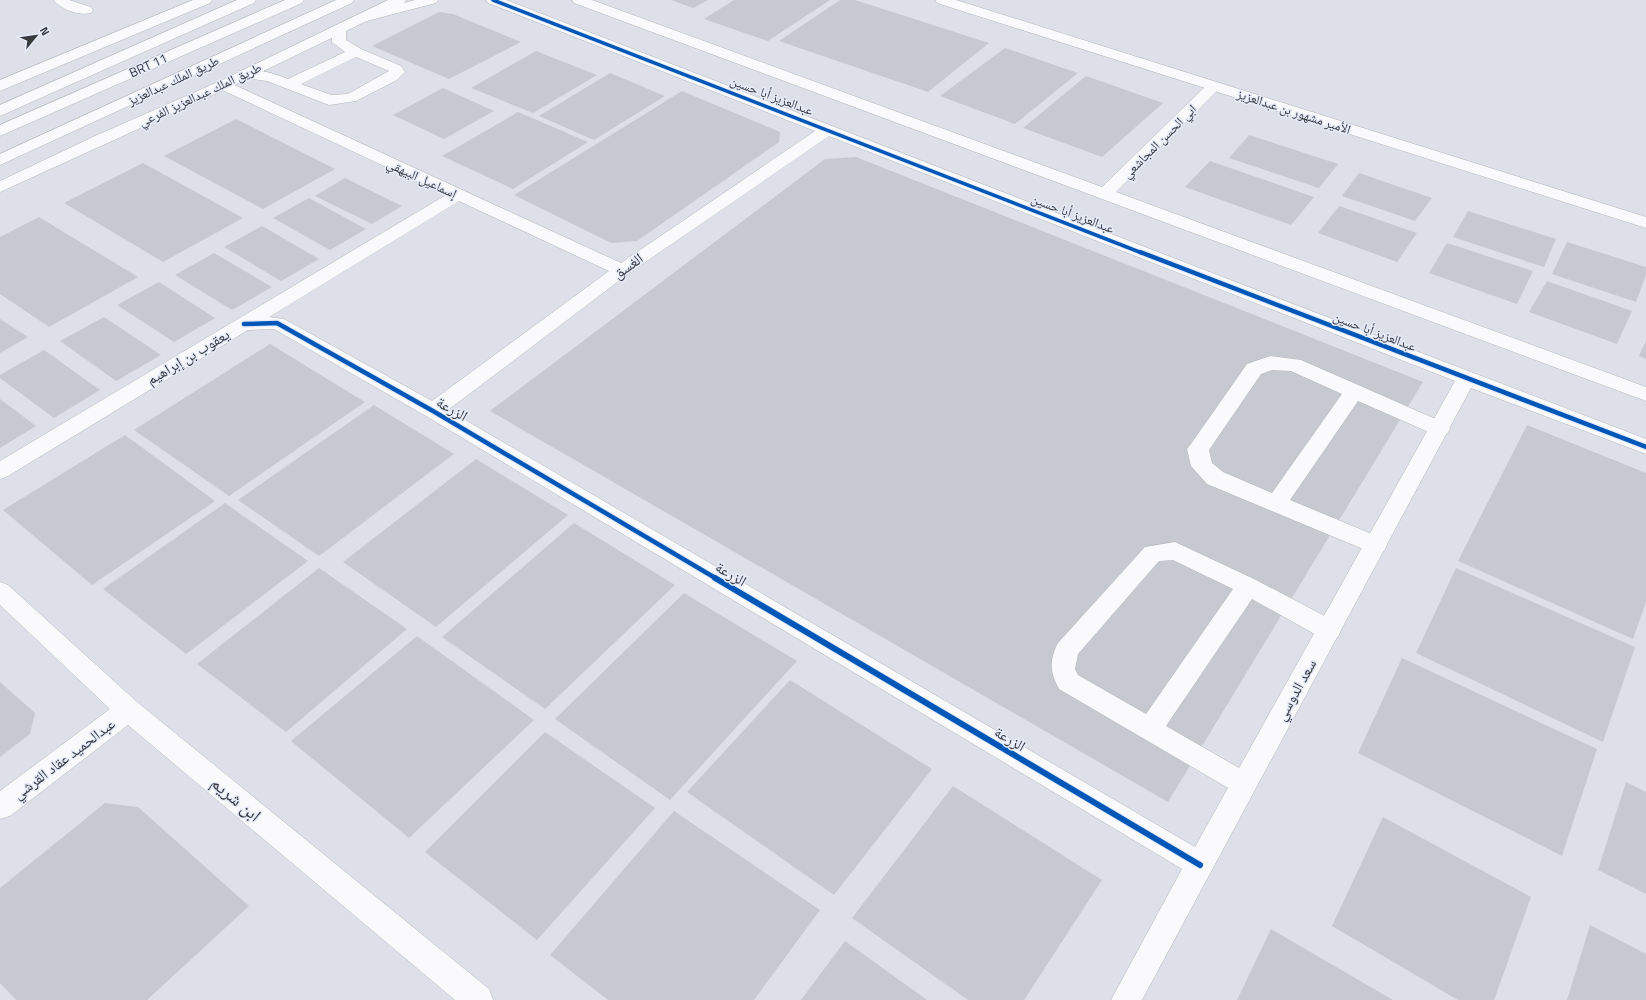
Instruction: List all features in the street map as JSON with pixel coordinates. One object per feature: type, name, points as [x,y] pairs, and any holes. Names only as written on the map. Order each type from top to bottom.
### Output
[{"type":"street","points":[[61,0],[67,5],[86,10]]},
{"type":"street","points":[[0,86],[205,0]]},
{"type":"street","points":[[0,111],[249,0]]},
{"type":"street","name":"BRT 11","points":[[0,131],[297,0]]},
{"type":"street","name":"طريق الملك عبدالعزيز","points":[[0,160],[347,0]]},
{"type":"street","name":"طريق الملك عبدالعزيز الفرعي","points":[[0,187],[100,139],[223,85],[399,0]]},
{"type":"street","points":[[363,18],[431,0]]},
{"type":"street","name":"عبدالعزيز أبا حسين","points":[[493,0],[828,129],[1466,379],[1646,447]]},
{"type":"street","name":"عبدالعزيز أبا حسين","points":[[579,0],[1646,394]]},
{"type":"street","name":"الأمير مشهور بن عبدالعزيز","points":[[942,0],[1646,223]]},
{"type":"street","points":[[244,74],[270,77],[328,100],[342,100],[358,95],[392,77],[397,72],[396,69],[356,52],[339,42],[339,29]]},
{"type":"street","points":[[289,84],[356,52]]},
{"type":"street","name":"إسماعيل البيهقي","points":[[223,85],[622,270]]},
{"type":"street","name":"ابي الحسن المجاشعي","points":[[1104,195],[1214,86]]},
{"type":"street","name":"الغسق","points":[[433,411],[622,270],[828,129]]},
{"type":"street","name":"يعقوب بن إبراهيم","points":[[0,471],[459,194]]},
{"type":"street","name":"الزرعة","points":[[244,324],[277,323],[433,411],[1200,865]]},
{"type":"street","points":[[1376,545],[1215,478],[1202,466],[1198,449],[1254,369],[1270,363],[1294,365],[1440,429]]},
{"type":"street","name":"سعد الدوسي","points":[[1126,1000],[1440,429],[1466,379]]},
{"type":"street","points":[[1276,504],[1354,391]]},
{"type":"street","points":[[1244,784],[1068,682],[1063,669],[1067,650],[1152,553],[1175,551],[1248,586],[1329,630]]},
{"type":"street","points":[[1150,730],[1248,586]]},
{"type":"street","name":"ابن شريم","points":[[0,591],[128,710],[478,1000]]},
{"type":"street","name":"عبدالحميد عقاد القرشي","points":[[0,807],[128,710]]},
{"type":"building","points":[[671,0],[708,0],[693,8]]},
{"type":"building","points":[[734,0],[830,0],[768,41],[704,19]]},
{"type":"building","points":[[840,0],[855,0],[989,43],[928,92],[779,41]]},
{"type":"building","points":[[439,12],[453,14],[521,42],[449,79],[372,46]]},
{"type":"building","points":[[1005,48],[1078,73],[1015,124],[940,96]]},
{"type":"building","points":[[536,51],[597,75],[533,113],[471,88]]},
{"type":"building","points":[[610,73],[665,96],[594,140],[539,116]]},
{"type":"building","points":[[1086,76],[1163,103],[1102,157],[1023,128]]},
{"type":"building","points":[[443,88],[494,111],[444,139],[393,115]]},
{"type":"building","points":[[682,91],[780,132],[779,142],[637,241],[611,243],[514,195]]},
{"type":"building","points":[[518,112],[588,142],[513,189],[442,156]]},
{"type":"building","points":[[236,119],[335,169],[263,209],[164,156]]},
{"type":"building","points":[[1249,135],[1338,164],[1319,188],[1229,158]]},
{"type":"building","points":[[856,157],[1423,382],[1168,802],[490,411],[825,159]]},
{"type":"building","points":[[1210,161],[1314,197],[1291,225],[1185,187]]},
{"type":"building","points":[[143,163],[243,218],[163,262],[64,203]]},
{"type":"building","points":[[1359,173],[1432,198],[1415,221],[1342,196]]},
{"type":"building","points":[[345,178],[402,206],[372,224],[315,196]]},
{"type":"building","points":[[309,198],[366,229],[330,250],[273,218]]},
{"type":"building","points":[[1339,206],[1417,233],[1397,262],[1318,233]]},
{"type":"building","points":[[1468,211],[1556,239],[1544,267],[1453,237]]},
{"type":"building","points":[[39,217],[138,277],[49,327],[0,294],[0,237]]},
{"type":"building","points":[[262,226],[319,259],[281,281],[224,247]]},
{"type":"building","points":[[1567,242],[1646,267],[1646,275],[1636,302],[1552,274]]},
{"type":"building","points":[[1447,243],[1533,271],[1517,304],[1429,273]]},
{"type":"building","points":[[214,253],[272,287],[232,310],[175,275]]},
{"type":"building","points":[[1547,281],[1632,311],[1617,344],[1529,312]]},
{"type":"building","points":[[159,282],[215,318],[174,342],[117,305]]},
{"type":"building","points":[[104,317],[161,355],[116,381],[60,341]]},
{"type":"building","points":[[0,319],[28,337],[0,353]]},
{"type":"building","points":[[1646,341],[1646,359],[1639,356]]},
{"type":"building","points":[[270,344],[365,402],[229,496],[134,430]]},
{"type":"building","points":[[44,350],[100,390],[54,418],[0,378],[0,375]]},
{"type":"building","points":[[0,399],[36,426],[0,448]]},
{"type":"building","points":[[374,405],[454,454],[319,556],[238,500]]},
{"type":"building","points":[[1527,425],[1646,473],[1646,602],[1633,639],[1458,561]]},
{"type":"building","points":[[125,435],[215,501],[92,585],[3,510]]},
{"type":"building","points":[[476,459],[568,515],[436,627],[343,562]]},
{"type":"building","points":[[225,503],[308,561],[186,654],[103,589]]},
{"type":"building","points":[[574,523],[675,585],[545,709],[442,637]]},
{"type":"building","points":[[319,568],[407,629],[286,732],[197,664]]},
{"type":"building","points":[[1456,568],[1635,647],[1603,742],[1416,653]]},
{"type":"building","points":[[684,593],[797,661],[670,800],[555,719]]},
{"type":"building","points":[[417,636],[534,720],[409,838],[291,741]]},
{"type":"building","points":[[1402,658],[1597,749],[1562,856],[1358,753]]},
{"type":"building","points":[[790,680],[932,769],[834,895],[687,792]]},
{"type":"building","points":[[0,682],[35,713],[30,734],[0,757]]},
{"type":"building","points":[[545,732],[655,808],[537,940],[425,852]]},
{"type":"building","points":[[1626,782],[1646,792],[1646,894],[1598,870]]},
{"type":"building","points":[[953,786],[1102,880],[1024,1000],[968,1000],[852,918]]},
{"type":"building","points":[[105,803],[138,807],[249,906],[147,1000],[16,1000],[0,983],[0,888]]},
{"type":"building","points":[[674,811],[820,910],[754,1000],[608,1000],[550,955]]},
{"type":"building","points":[[1383,817],[1531,897],[1494,1000],[1458,1000],[1332,926]]},
{"type":"building","points":[[1590,925],[1646,954],[1646,1000],[1567,1000]]},
{"type":"building","points":[[1271,929],[1393,1000],[1237,1000]]},
{"type":"building","points":[[845,941],[927,1000],[801,1000]]},
{"type":"cycle path","points":[[493,0],[1646,447]]},
{"type":"cycle path","points":[[244,324],[277,323],[433,411],[1200,865]]}]
